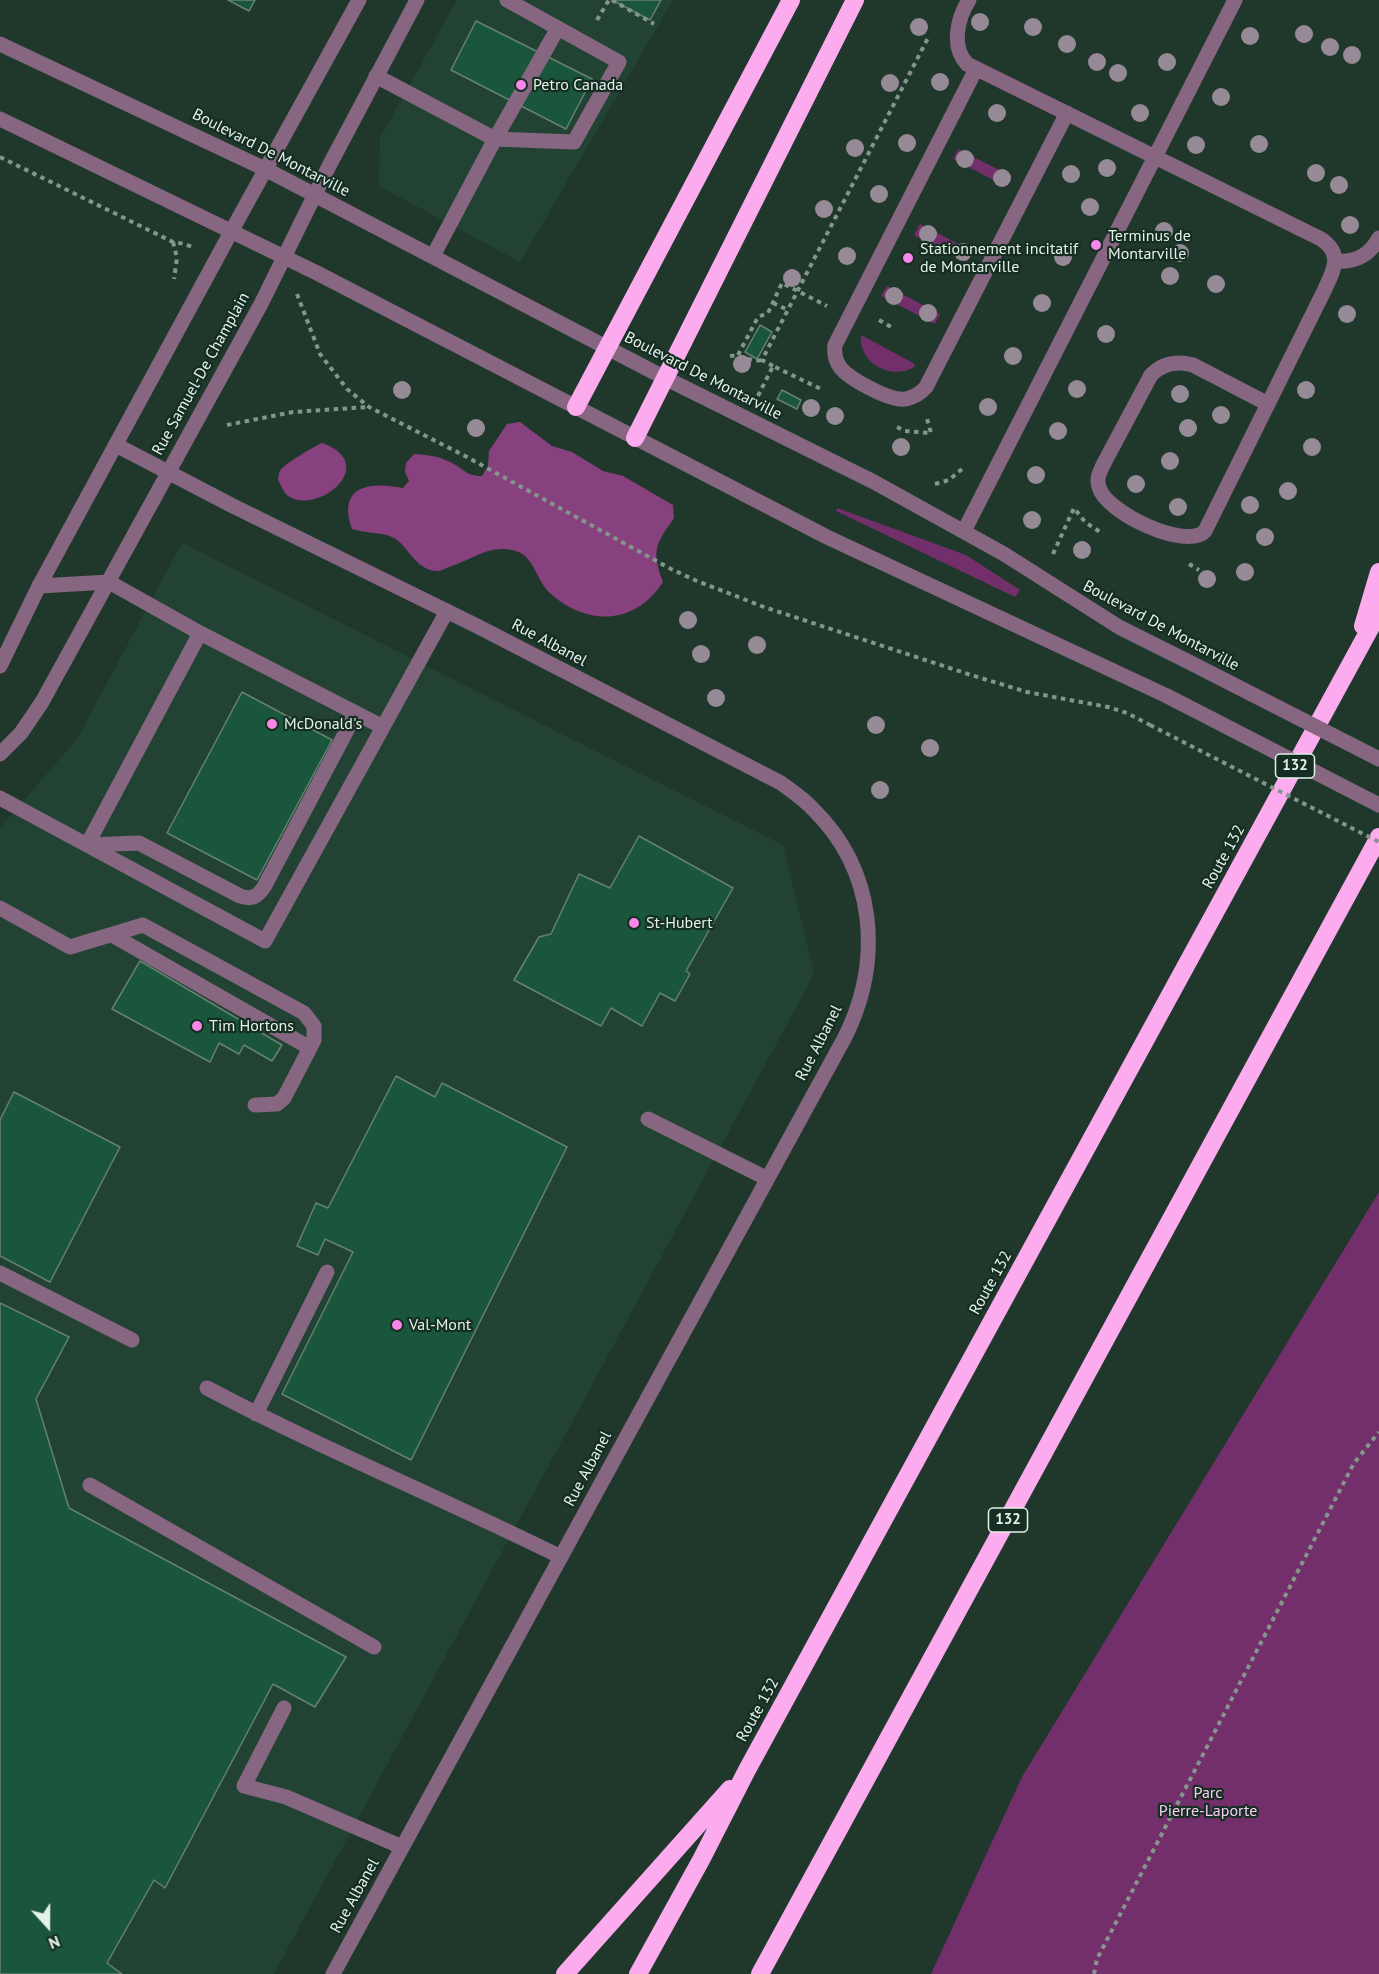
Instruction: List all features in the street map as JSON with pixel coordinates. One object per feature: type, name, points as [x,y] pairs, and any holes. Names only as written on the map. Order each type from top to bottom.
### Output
[{"type":"highway","points":[[576,407],[791,0]]},
{"type":"highway","points":[[635,438],[855,0]]},
{"type":"highway","points":[[1352,662],[1379,572]]},
{"type":"highway","name":"Route 132","points":[[638,1974],[1379,612]]},
{"type":"highway","name":"132","points":[[760,1974],[1379,837]]},
{"type":"highway","points":[[1348,896],[1379,853]]},
{"type":"highway","points":[[565,1974],[747,1770]]},
{"type":"street","points":[[0,666],[39,586],[359,0]]},
{"type":"street","name":"Rue Samuel-De Champlain","points":[[0,754],[21,733],[42,702],[109,582],[261,304],[314,195],[417,0]]},
{"type":"street","points":[[376,76],[495,139],[574,142],[619,62],[558,28],[533,6],[507,0]]},
{"type":"street","points":[[969,0],[960,21],[957,48],[961,57],[976,69],[1321,239],[1331,248],[1335,261],[1325,289],[1268,404],[1205,531],[1199,536],[1170,534],[1143,525],[1114,507],[1100,490],[1098,478],[1103,465],[1151,375],[1164,365],[1184,363],[1193,365],[1268,404]]},
{"type":"street","points":[[964,531],[1235,0]]},
{"type":"street","points":[[433,256],[495,139],[558,28]]},
{"type":"street","name":"Boulevard De Montarville","points":[[0,44],[265,169],[665,378],[874,482],[1004,554],[1111,622],[1379,759]]},
{"type":"street","points":[[976,69],[835,345],[836,359],[843,370],[884,395],[907,399],[921,393],[926,387],[1066,113]]},
{"type":"street","points":[[0,119],[283,256],[857,551],[1167,696],[1379,805]]},
{"type":"street","points":[[1335,261],[1355,260],[1363,257],[1373,249],[1379,238]]},
{"type":"street","name":"Rue Albanel","points":[[116,445],[231,505],[447,611],[781,783],[813,808],[839,841],[857,878],[867,918],[869,959],[861,1000],[845,1037],[333,1974]]},
{"type":"street","points":[[39,586],[109,582],[200,633],[383,727]]},
{"type":"street","points":[[0,798],[265,941],[447,611]]},
{"type":"street","points":[[87,845],[200,633]]},
{"type":"street","points":[[87,845],[139,843],[240,896],[255,897],[264,887],[356,713]]},
{"type":"street","points":[[0,908],[70,947],[143,925],[304,1013],[314,1026],[314,1040],[284,1098],[277,1104],[255,1105]]},
{"type":"street","points":[[112,935],[310,1048]]},
{"type":"street","points":[[648,1119],[766,1178]]},
{"type":"street","points":[[256,1414],[327,1272]]},
{"type":"street","points":[[0,1273],[132,1340]]},
{"type":"street","points":[[207,1388],[256,1414],[561,1557]]},
{"type":"street","points":[[90,1485],[374,1647]]},
{"type":"street","points":[[284,1708],[244,1786],[286,1797],[402,1847]]},
{"type":"path","points":[[612,0],[654,24]]},
{"type":"path","points":[[762,360],[933,28]]},
{"type":"path","points":[[0,158],[173,242],[177,258],[174,266]]},
{"type":"path","points":[[738,355],[758,317],[768,312],[782,283],[798,292]]},
{"type":"path","points":[[773,303],[789,310]]},
{"type":"path","points":[[304,312],[320,354],[347,390],[369,407],[422,433],[697,581],[764,607],[971,675],[1027,692],[1108,707],[1127,713],[1379,842]]},
{"type":"path","points":[[730,356],[738,355],[755,362],[762,360],[773,366]]},
{"type":"path","points":[[224,425],[293,412],[369,407]]},
{"type":"path","points":[[1094,1974],[1097,1959],[1354,1463],[1379,1432]]},
{"type":"shaded area","points":[[457,0],[673,0],[520,262],[379,186],[380,138]]},
{"type":"shaded area","points":[[520,422],[552,446],[572,452],[603,471],[623,476],[673,505],[674,518],[659,541],[656,555],[663,582],[639,607],[624,614],[610,616],[594,616],[579,611],[564,604],[550,593],[527,558],[516,551],[498,549],[441,571],[431,570],[419,563],[396,539],[352,529],[348,515],[349,503],[353,495],[359,490],[379,485],[403,488],[409,481],[405,472],[406,463],[414,454],[443,459],[468,473],[482,476],[488,466],[489,451],[507,424]]},
{"type":"shaded area","points":[[322,443],[339,452],[346,463],[345,474],[338,485],[327,494],[314,499],[300,500],[288,496],[278,480],[280,471],[292,460]]},
{"type":"shaded area","points":[[182,543],[783,845],[814,974],[274,1974],[0,1974],[0,828],[77,739]]},
{"type":"green space","points":[[958,149],[1011,176],[1005,186],[953,159]]},
{"type":"green space","points":[[920,224],[972,251],[967,262],[914,235]]},
{"type":"green space","points":[[887,286],[940,314],[935,324],[881,296]]},
{"type":"green space","points":[[861,335],[915,364],[914,367],[896,372],[878,367],[865,354],[861,345]]},
{"type":"green space","points":[[837,508],[966,555],[1020,590],[1015,597],[836,511]]},
{"type":"green space","name":"Parc Pierre-Laporte","points":[[1379,1192],[1379,1974],[931,1974],[1022,1777]]},
{"type":"building","points":[[228,0],[255,0],[249,11]]},
{"type":"building","points":[[612,0],[661,0],[650,20]]},
{"type":"building","points":[[476,21],[592,79],[566,129],[451,70]]},
{"type":"building","points":[[760,325],[772,332],[757,359],[745,352]]},
{"type":"building","points":[[782,390],[801,400],[797,409],[777,399]]},
{"type":"building","points":[[242,692],[332,740],[257,880],[167,833]]},
{"type":"building","name":"St-Hubert","points":[[639,836],[733,888],[686,971],[690,974],[675,1001],[660,993],[642,1026],[611,1008],[601,1026],[514,980],[539,937],[551,934],[579,874],[610,888]]},
{"type":"building","name":"Tim Hortons","points":[[140,961],[282,1045],[272,1061],[244,1045],[239,1054],[219,1043],[210,1062],[112,1009]]},
{"type":"building","name":"Val-Mont","points":[[396,1076],[435,1097],[442,1083],[567,1147],[411,1460],[282,1394],[353,1252],[325,1239],[318,1255],[297,1246],[316,1203],[328,1208]]},
{"type":"building","points":[[14,1092],[120,1147],[50,1282],[0,1256],[0,1120]]},
{"type":"building","points":[[0,1303],[69,1337],[36,1399],[69,1508],[346,1657],[315,1707],[273,1684],[165,1888],[154,1880],[107,1963],[122,1974],[0,1974]]},
{"type":"place","name":"Petro Canada","points":[[521,85]]},
{"type":"place","name":"Terminus de Montarville","points":[[1096,245]]},
{"type":"place","name":"Stationnement incitatif de Montarville","points":[[908,258]]},
{"type":"place","name":"McDonald's","points":[[272,724]]},
{"type":"place","name":"St-Hubert","points":[[634,923]]},
{"type":"place","name":"Tim Hortons","points":[[197,1026]]},
{"type":"place","name":"Val-Mont","points":[[397,1325]]}]
